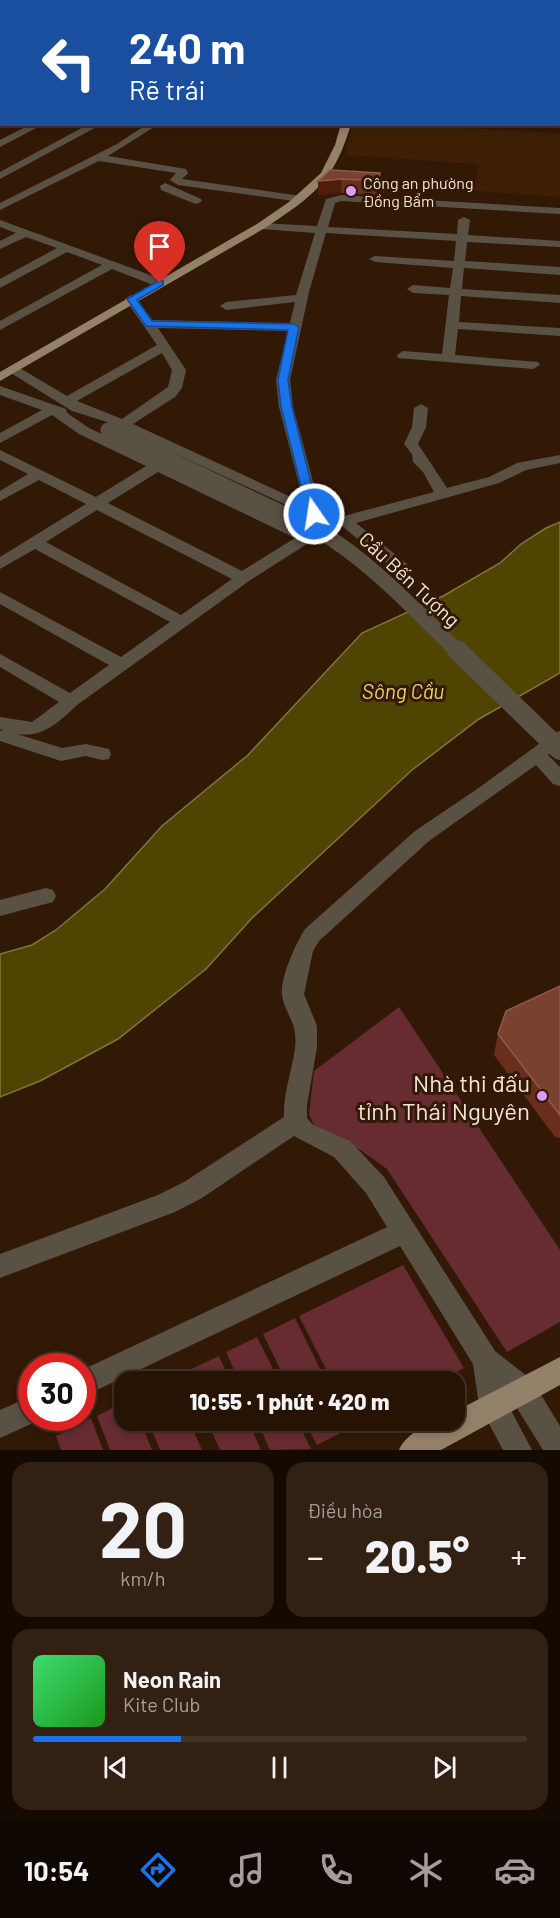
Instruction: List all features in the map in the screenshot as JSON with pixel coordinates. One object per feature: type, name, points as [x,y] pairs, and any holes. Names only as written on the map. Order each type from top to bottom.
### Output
[{"type":"main road","points":[[5,373],[261,226],[301,199],[321,181],[332,166],[345,126]]},
{"type":"main road","points":[[413,1450],[493,1404],[560,1370]]},
{"type":"street","points":[[0,144],[35,126]]},
{"type":"street","points":[[0,176],[93,126]]},
{"type":"street","points":[[0,207],[122,146],[151,126]]},
{"type":"street","points":[[98,158],[183,172],[165,188],[197,201]]},
{"type":"street","points":[[175,181],[301,199]]},
{"type":"street","points":[[314,514],[286,407],[283,380],[294,327],[330,201],[341,198],[560,211]]},
{"type":"street","points":[[448,359],[464,220]]},
{"type":"street","points":[[0,223],[160,283]]},
{"type":"street","points":[[261,226],[560,244]]},
{"type":"street","points":[[0,246],[25,233]]},
{"type":"street","points":[[0,284],[66,248]]},
{"type":"street","points":[[375,259],[560,271]]},
{"type":"street","points":[[0,326],[111,265]]},
{"type":"street","points":[[413,289],[560,299]]},
{"type":"street","points":[[226,306],[302,298]]},
{"type":"street","points":[[115,427],[170,394],[175,388],[179,370],[131,299]]},
{"type":"street","points":[[149,324],[294,327]]},
{"type":"street","points":[[452,325],[560,332]]},
{"type":"street","points":[[0,439],[164,346]]},
{"type":"street","points":[[403,356],[533,365]]},
{"type":"street","points":[[5,373],[60,406],[84,431],[305,537]]},
{"type":"street","points":[[0,390],[60,406],[115,427],[314,514],[338,521],[406,571]]},
{"type":"street","points":[[421,408],[418,433],[411,444],[419,453],[420,462],[429,470],[442,494]]},
{"type":"street","name":"Cầu Bến Tượng","points":[[115,427],[303,522],[341,544],[370,567],[560,750]]},
{"type":"street","points":[[0,454],[243,578]]},
{"type":"street","points":[[0,723],[25,731],[36,729],[48,722],[71,701],[243,578],[305,537],[338,521],[494,480],[522,466],[560,459]]},
{"type":"street","points":[[0,564],[157,466]]},
{"type":"street","points":[[0,497],[39,474]]},
{"type":"street","points":[[34,542],[182,622]]},
{"type":"street","points":[[0,597],[122,665]]},
{"type":"street","points":[[0,660],[71,701]]},
{"type":"street","points":[[0,734],[61,755],[86,750],[102,754]]},
{"type":"street","points":[[559,1450],[522,1390],[486,1360],[375,1185],[342,1149],[305,1132],[296,1122],[295,1105],[306,1047],[306,1026],[293,994],[303,949],[312,935],[422,836],[537,755],[560,736]]},
{"type":"street","points":[[537,755],[560,779]]},
{"type":"street","points":[[0,908],[46,896]]},
{"type":"street","points":[[0,1266],[166,1204],[193,1190],[296,1122]]},
{"type":"street","points":[[96,1377],[405,1231]]},
{"type":"street","points":[[486,1360],[493,1404],[518,1450]]},
{"type":"street","points":[[0,1424],[18,1416]]},
{"type":"shaded area","points":[[353,126],[427,126],[560,133],[560,197],[474,191],[479,164],[345,155]]},
{"type":"shaded area","points":[[399,1007],[560,1250],[560,1322],[507,1352],[387,1169],[359,1149],[330,1140],[315,1128],[309,1114],[314,1071]]},
{"type":"shaded area","points":[[403,1265],[464,1368],[458,1371],[327,1371],[299,1316]]},
{"type":"shaded area","points":[[295,1318],[321,1371],[281,1371],[263,1334]]},
{"type":"shaded area","points":[[257,1337],[274,1371],[235,1371],[226,1352]]},
{"type":"shaded area","points":[[219,1356],[226,1371],[187,1371]]},
{"type":"shaded area","points":[[114,1407],[114,1431],[144,1431],[152,1450],[110,1450],[97,1416]]},
{"type":"shaded area","points":[[66,1431],[96,1431],[103,1450],[61,1450],[56,1436]]},
{"type":"shaded area","points":[[152,1431],[193,1431],[202,1450],[160,1450]]},
{"type":"shaded area","points":[[211,1431],[252,1431],[261,1450],[220,1450]]},
{"type":"shaded area","points":[[261,1431],[302,1431],[311,1449],[270,1450]]},
{"type":"shaded area","points":[[309,1431],[344,1431],[317,1445]]},
{"type":"water","name":"Sông Cầu","points":[[560,522],[560,673],[479,719],[412,770],[252,918],[206,969],[118,1039],[40,1081],[0,1097],[0,954],[32,945],[56,930],[105,889],[162,826],[248,755],[362,633],[445,595],[500,563],[521,544]]},
{"type":"building","points":[[330,170],[380,173],[379,181],[342,179],[318,181]]},
{"type":"building","name":"Nhà thi đấu tỉnh Thái Nguyên","points":[[560,986],[560,1115],[498,1034],[506,1011]]},
{"type":"place","name":"Công an phường Đồng Bẩm","points":[[351,191]]},
{"type":"place","name":"Nhà thi đấu tỉnh Thái Nguyên","points":[[542,1096]]},
{"type":"route","points":[[160,283],[131,299],[149,324],[294,327],[283,380],[286,407],[314,514]]}]
